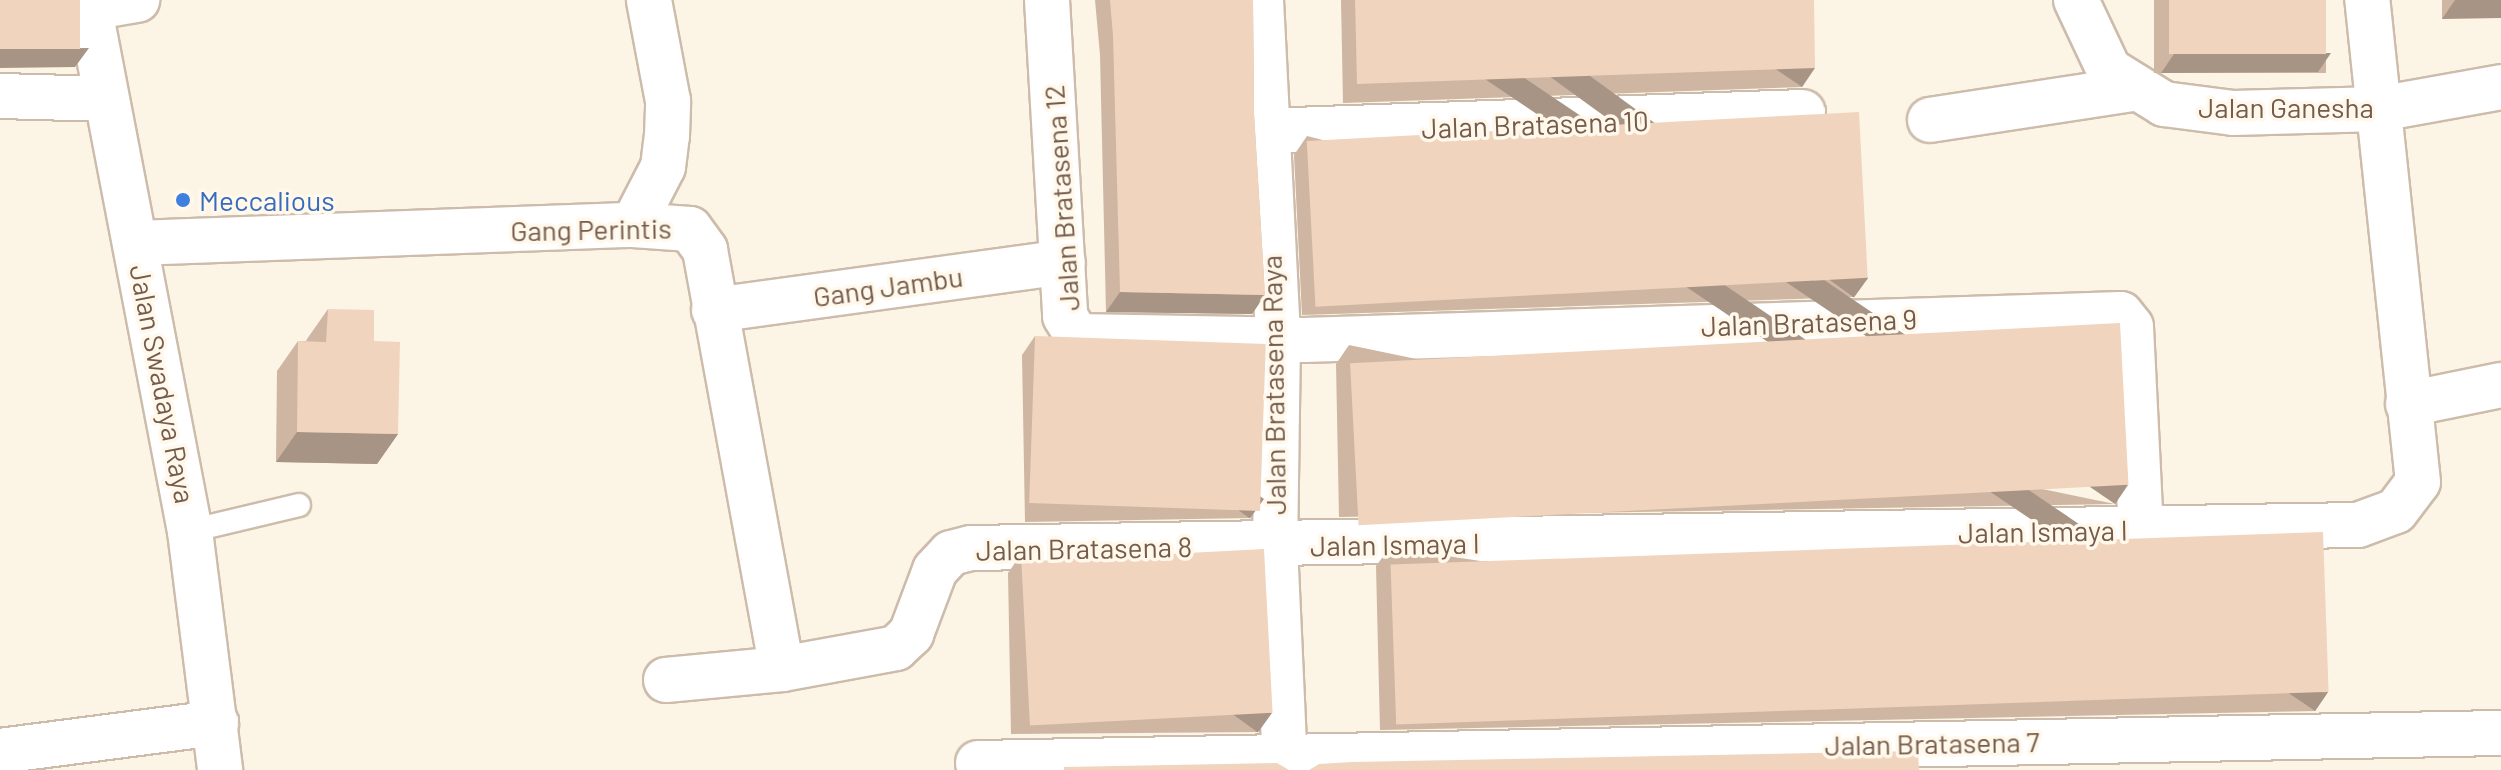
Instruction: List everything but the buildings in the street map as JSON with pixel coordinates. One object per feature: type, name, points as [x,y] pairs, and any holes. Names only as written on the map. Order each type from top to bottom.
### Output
[{"type":"street","points":[[88,4],[137,0]]},
{"type":"street","points":[[633,225],[663,167],[667,136],[668,101],[649,0]]},
{"type":"street","name":"Jalan Bratasena 12","points":[[1047,0],[1065,316],[1077,336],[1278,338]]},
{"type":"street","name":"Jalan Bratasena Raya","points":[[1261,0],[1265,131],[1278,338],[1275,546],[1284,763]]},
{"type":"street","name":"Jalan Ganesha","points":[[2076,0],[2109,70],[2132,89],[2164,104],[2233,113],[2379,109],[2501,87]]},
{"type":"street","name":"Jalan Ismaya I","points":[[1275,546],[2358,525],[2396,511],[2418,482],[2367,0]]},
{"type":"street","name":"Jalan Swadaya Raya","points":[[88,4],[190,531],[220,770]]},
{"type":"street","points":[[1930,120],[2132,89]]},
{"type":"street","points":[[0,96],[106,99]]},
{"type":"street","name":"Jalan Bratasena 10","points":[[1265,131],[1803,112]]},
{"type":"street","name":"Gang Perintis","points":[[136,243],[633,225],[690,229],[705,250],[782,669]]},
{"type":"street","name":"Gang Jambu","points":[[714,310],[1063,262]]},
{"type":"street","name":"Jalan Bratasena 9","points":[[1278,338],[2121,314],[2131,327],[2141,529]]},
{"type":"street","points":[[2408,404],[2501,385]]},
{"type":"street","name":"Jalan Bratasena 8","points":[[666,680],[782,669],[896,648],[911,634],[935,570],[951,553],[1275,546]]},
{"type":"street","points":[[0,751],[216,723]]},
{"type":"street","name":"Jalan Bratasena 7","points":[[978,763],[1284,763],[2187,753],[2501,733]]},
{"type":"lane","points":[[190,531],[299,505]]},
{"type":"place","name":"Meccalious","points":[[183,200]]}]
